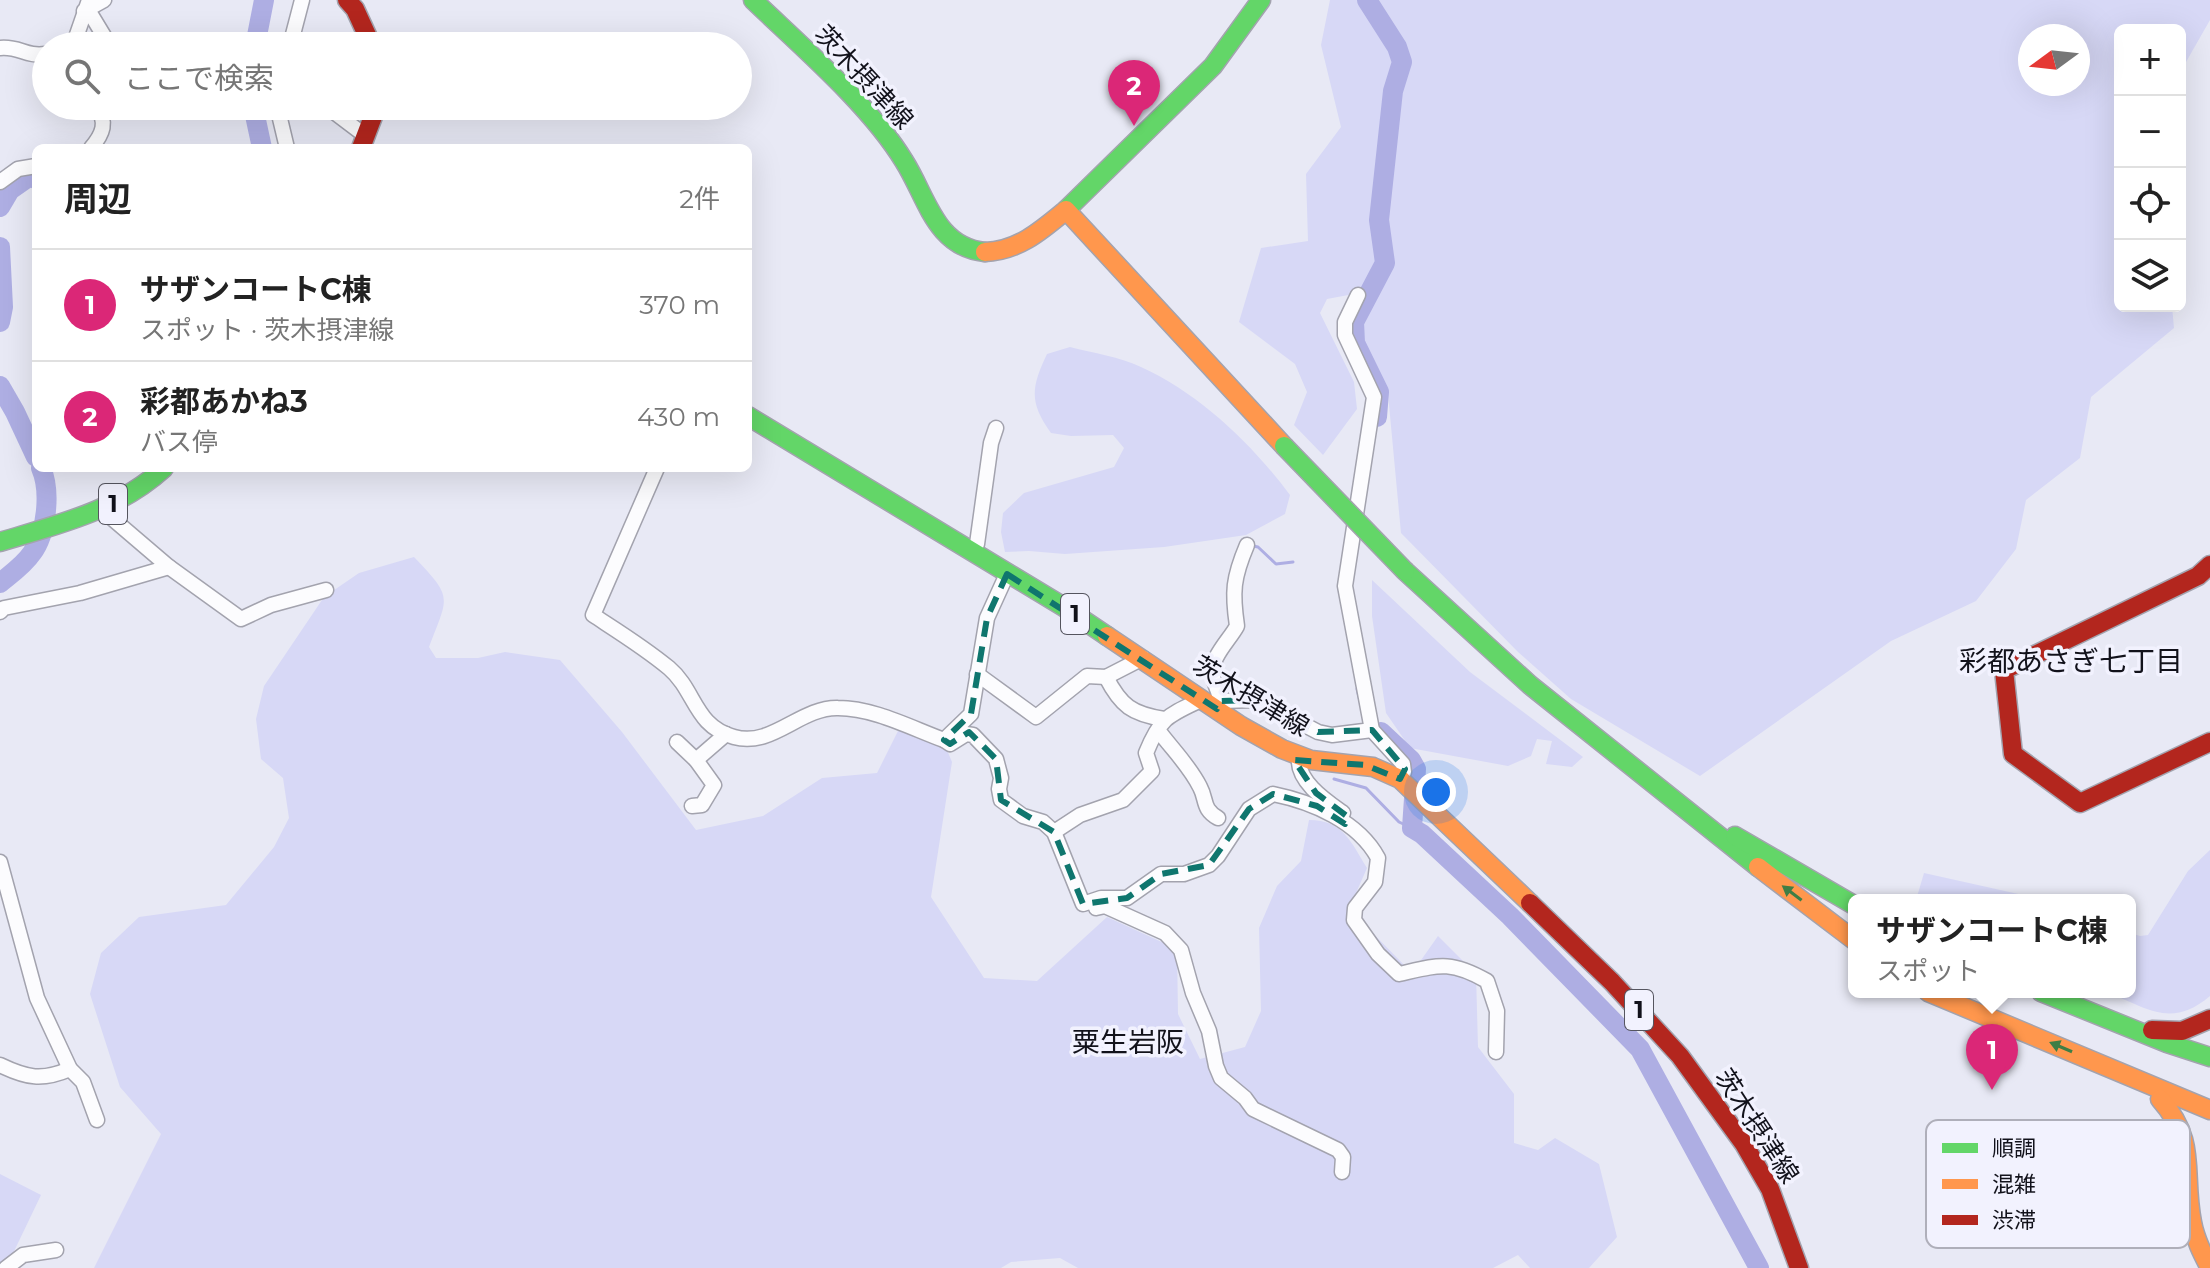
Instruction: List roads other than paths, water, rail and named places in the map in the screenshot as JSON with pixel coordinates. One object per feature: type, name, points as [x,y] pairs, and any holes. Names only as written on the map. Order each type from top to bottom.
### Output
[{"type":"main road","points":[[347,0],[355,9],[366,32]]},
{"type":"main road","name":"茨木摂津線","points":[[753,0],[877,124],[905,163],[934,219],[954,241],[982,252],[1012,248],[1036,235],[1066,210],[1213,66],[1261,0]]},
{"type":"main road","points":[[364,142],[372,120]]},
{"type":"main road","points":[[1066,210],[1284,446],[1405,571],[1530,685],[1848,935]]},
{"type":"main road","name":"茨木摂津線","points":[[752,418],[1218,703],[1241,726],[1299,757],[1373,767],[1410,788],[1612,982],[1680,1056],[1744,1144],[1770,1189],[1799,1268]]},
{"type":"main road","name":"1","points":[[0,542],[104,508],[138,492],[160,472]]},
{"type":"main road","points":[[2210,565],[2198,576],[2004,670],[2013,754],[2080,803],[2210,742]]},
{"type":"main road","points":[[1696,815],[1848,902]]},
{"type":"main road","points":[[1942,998],[2210,1110]]},
{"type":"main road","points":[[2056,998],[2210,1057]]},
{"type":"main road","points":[[2070,998],[2153,1030],[2182,1031],[2210,1019]]},
{"type":"main road","points":[[2105,1066],[2126,1083],[2171,1105],[2186,1120]]},
{"type":"main road","points":[[2190,1126],[2197,1144],[2198,1160],[2194,1228],[2201,1253],[2210,1268]]},
{"type":"main road","points":[[2207,1197],[2205,1227],[2210,1245]]},
{"type":"street","points":[[86,6],[104,0]]},
{"type":"street","points":[[294,32],[302,0]]},
{"type":"street","points":[[78,32],[86,6]]},
{"type":"street","points":[[86,6],[102,32]]},
{"type":"street","points":[[0,48],[13,47],[32,56]]},
{"type":"street","points":[[95,144],[101,137],[104,120]]},
{"type":"street","points":[[280,120],[286,144]]},
{"type":"street","points":[[341,120],[364,142]]},
{"type":"street","points":[[0,182],[18,169],[32,167]]},
{"type":"street","points":[[1358,295],[1345,322],[1345,335],[1374,397],[1345,586],[1372,730],[1403,764],[1410,788]]},
{"type":"street","points":[[972,550],[977,544],[991,443],[996,428]]},
{"type":"street","points":[[655,472],[593,615],[672,670],[709,727],[736,738],[765,738],[804,716],[836,707],[865,711],[950,744],[966,734],[973,735],[996,759],[1001,778],[1001,800],[1023,816],[1043,822],[1054,832],[1083,904],[1094,908],[1105,906],[1165,933],[1181,950],[1193,993],[1209,1031],[1221,1078],[1253,1109],[1338,1150],[1343,1157],[1342,1172]]},
{"type":"street","points":[[104,508],[107,514],[169,567],[241,619],[271,605],[326,590]]},
{"type":"street","points":[[1218,703],[1221,698],[1213,676],[1213,666],[1237,626],[1233,611],[1236,576],[1247,545]]},
{"type":"street","points":[[0,612],[4,608],[80,593],[169,567]]},
{"type":"street","points":[[944,740],[971,714],[987,618],[1007,574]]},
{"type":"street","points":[[977,674],[1036,717],[1087,676],[1106,677],[1143,658]]},
{"type":"street","points":[[1106,677],[1118,700],[1125,706],[1161,724],[1201,787],[1204,805],[1218,818]]},
{"type":"street","points":[[1054,832],[1080,815],[1123,800],[1152,771],[1146,753],[1161,724],[1175,711],[1257,700],[1325,733],[1336,735],[1372,730]]},
{"type":"street","points":[[696,760],[726,734]]},
{"type":"street","points":[[677,742],[696,760],[714,785],[702,805],[692,806]]},
{"type":"street","points":[[1299,757],[1299,765],[1316,793],[1348,817],[1345,824]]},
{"type":"street","points":[[1083,904],[1101,898],[1127,898],[1161,874],[1184,874],[1209,865],[1249,809],[1273,794],[1317,806],[1345,824],[1373,849],[1378,858],[1375,882],[1355,908],[1354,920],[1378,954],[1399,974],[1434,966],[1462,967],[1487,981],[1497,1011],[1496,1052]]},
{"type":"street","points":[[0,862],[37,998],[70,1069],[83,1082],[97,1120]]},
{"type":"street","points":[[0,1066],[23,1076],[50,1077],[70,1069]]},
{"type":"street","points":[[0,1066],[17,1087]]},
{"type":"street","points":[[6,1268],[23,1255],[56,1250]]},
{"type":"waterway","points":[[258,32],[264,0]]},
{"type":"waterway","points":[[1367,0],[1397,47],[1402,62],[1393,91],[1379,220],[1385,263],[1354,322],[1355,343],[1379,392],[1377,417]]},
{"type":"waterway","points":[[256,120],[261,144]]},
{"type":"waterway","points":[[0,207],[10,190],[32,177]]},
{"type":"waterway","points":[[0,247],[3,307],[0,322]]},
{"type":"waterway","points":[[0,386],[32,448]]},
{"type":"waterway","points":[[0,583],[29,557],[41,535],[47,500],[42,472]]},
{"type":"waterway","points":[[1253,546],[1276,564],[1293,562]]},
{"type":"waterway","points":[[1357,689],[1361,705]]},
{"type":"waterway","points":[[1381,732],[1411,760],[1416,769],[1412,828],[1510,916],[1640,1049],[1759,1268]]},
{"type":"waterway","points":[[1334,779],[1366,788],[1399,822],[1412,828]]},
{"type":"place","name":"彩都あかね3","points":[[1134,126]]},
{"type":"place","name":"サザンコートC棟","points":[[1992,1090]]},
{"type":"district","name":"彩都あさぎ七丁目","points":[[2071,661]]},
{"type":"district","name":"粟生岩阪","points":[[1128,1042]]}]
